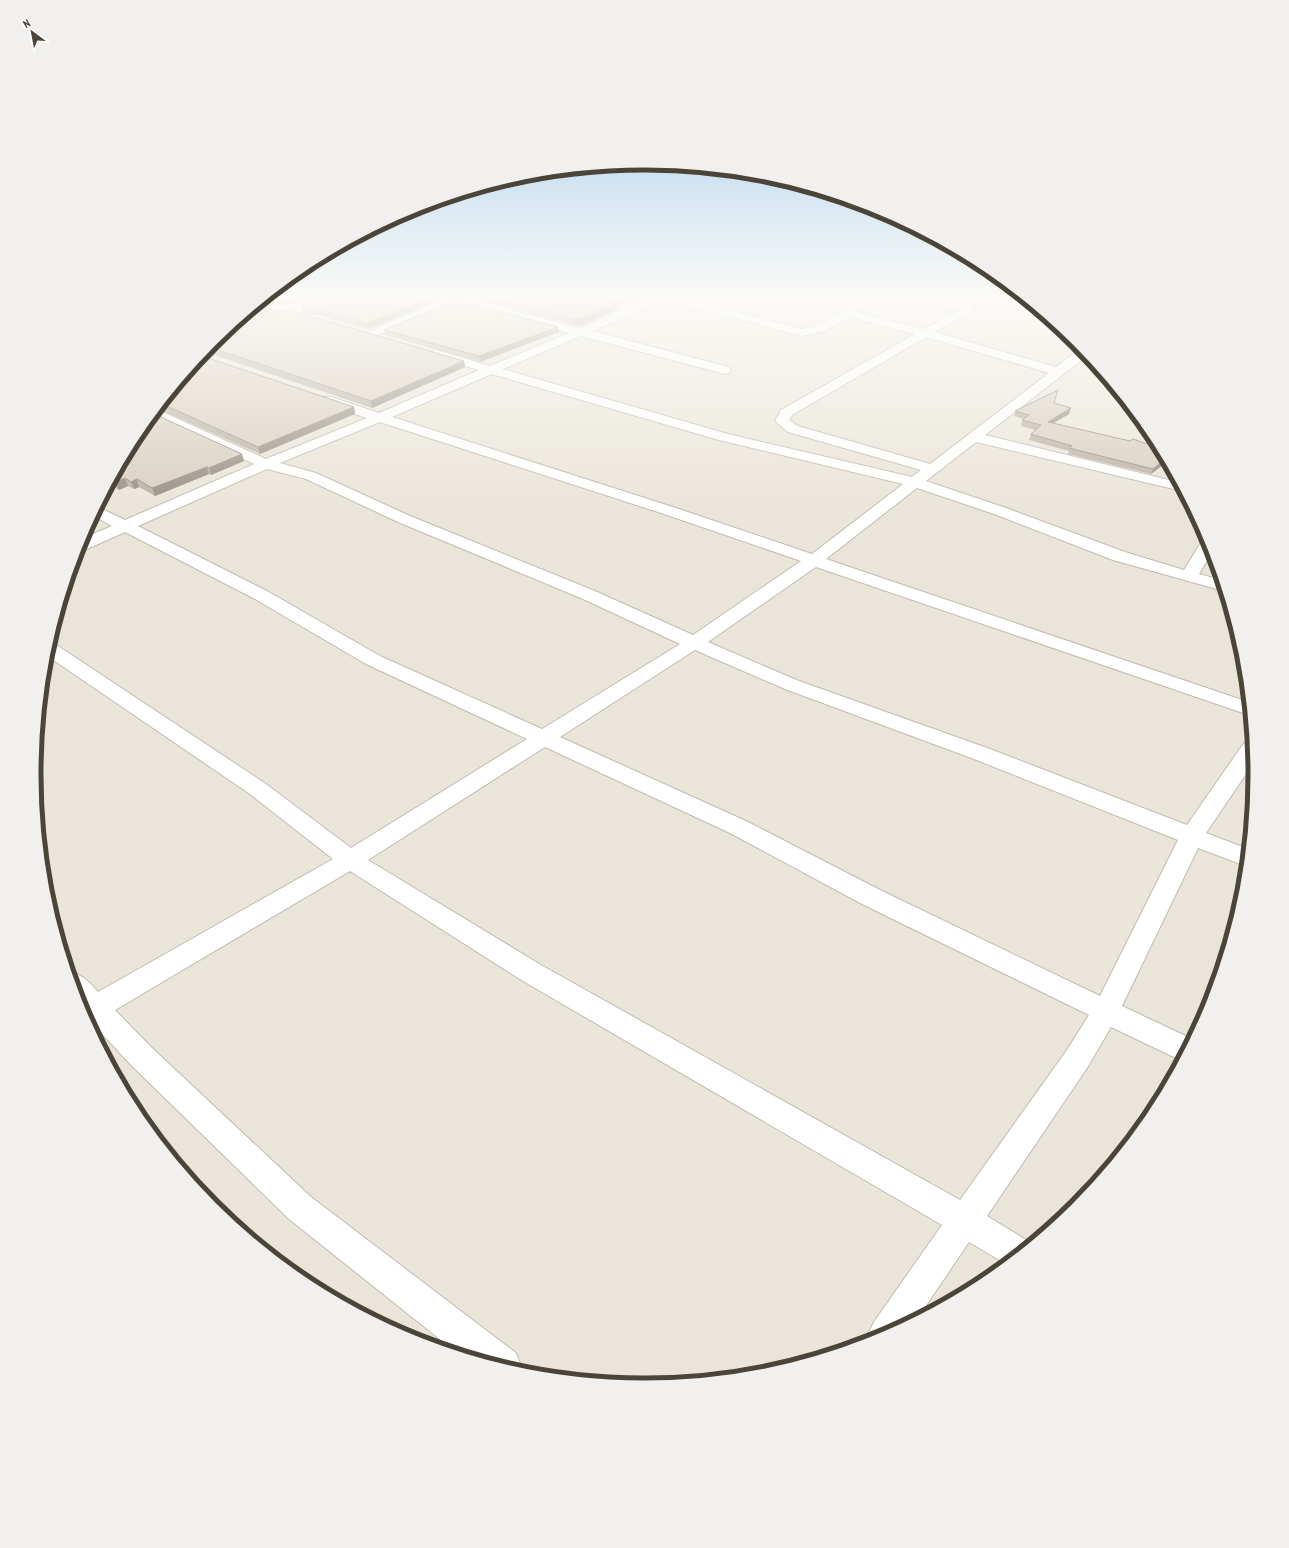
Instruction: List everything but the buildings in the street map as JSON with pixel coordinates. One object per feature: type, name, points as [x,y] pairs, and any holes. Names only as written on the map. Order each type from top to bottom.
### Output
[{"type":"street","points":[[481,366],[724,437],[916,483],[1000,511],[1118,556],[1217,585]]},
{"type":"street","points":[[87,543],[266,464],[380,418],[498,366]]},
{"type":"street","points":[[710,366],[725,370]]},
{"type":"street","points":[[866,366],[786,413],[782,421],[793,429],[932,469]]},
{"type":"street","points":[[1039,366],[1058,372]]},
{"type":"street","points":[[90,1011],[350,860],[541,738],[694,643],[814,560],[916,483],[1065,366]]},
{"type":"street","points":[[314,396],[663,509],[1244,707]]},
{"type":"street","points":[[160,415],[266,464],[312,476],[404,519],[589,595],[792,686],[982,754],[1242,856]]},
{"type":"street","points":[[974,437],[1010,447],[1140,476],[1174,485]]},
{"type":"street","points":[[100,513],[261,595],[373,660],[738,827],[871,896],[1182,1048]]},
{"type":"street","points":[[1189,576],[1205,550]]},
{"type":"street","points":[[54,652],[258,789],[350,860],[532,973],[1015,1251]]},
{"type":"street","points":[[893,1323],[1077,1060],[1106,1011],[1192,836],[1248,755]]},
{"type":"street","points":[[90,1012],[141,1056],[300,1208],[493,1358]]},
{"type":"shaded area","points":[[200,366],[1089,366],[1123,407],[1146,439],[1167,472],[1186,507],[1216,580],[1236,656],[1243,695],[1247,735],[1247,813],[1243,853],[1227,930],[1216,968],[1186,1041],[1167,1076],[1123,1141],[1098,1172],[1071,1201],[1042,1228],[1012,1253],[980,1276],[946,1297],[875,1332],[838,1345],[801,1357],[762,1366],[723,1372],[644,1378],[605,1376],[527,1366],[488,1357],[414,1332],[378,1315],[343,1297],[309,1276],[277,1253],[218,1201],[191,1172],[143,1109],[122,1076],[103,1041],[73,968],[53,892],[46,853],[42,813],[42,735],[46,695],[53,656],[73,580],[103,507],[122,472],[166,407]]}]
